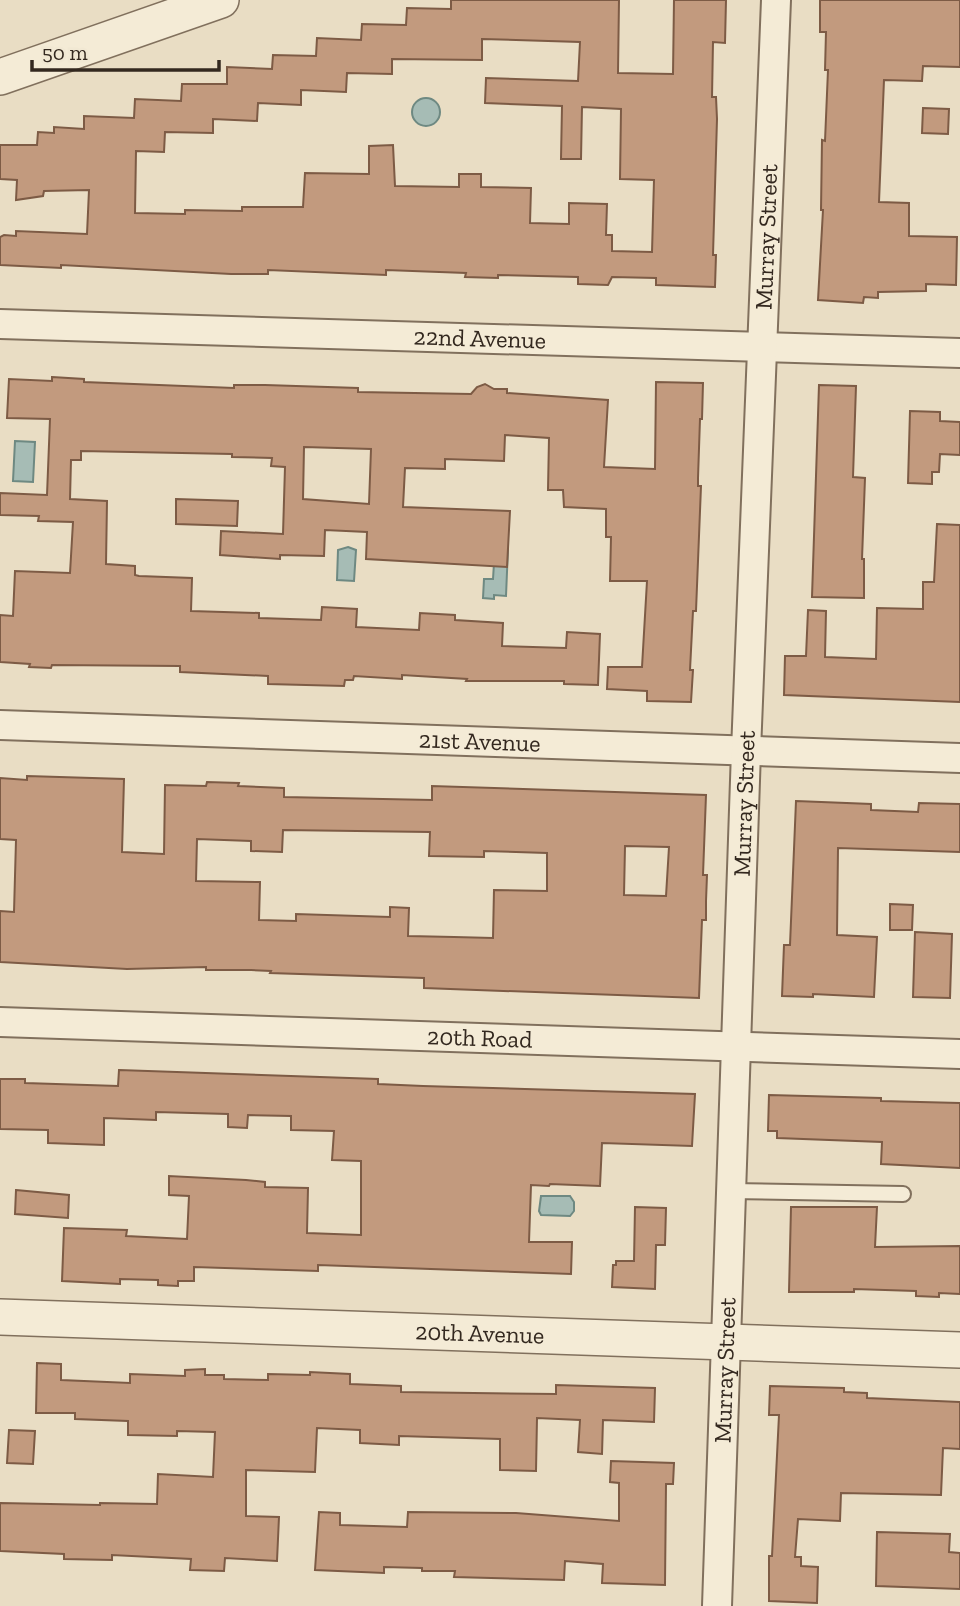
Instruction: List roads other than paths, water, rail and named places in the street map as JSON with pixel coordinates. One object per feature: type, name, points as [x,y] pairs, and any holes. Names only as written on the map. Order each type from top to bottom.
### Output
[{"type":"street","points":[[0,77],[221,0]]},
{"type":"street","name":"Murray Street","points":[[717,1606],[735,1046],[776,0]]},
{"type":"street","name":"22nd Avenue","points":[[0,324],[960,353]]},
{"type":"street","name":"21st Avenue","points":[[0,726],[960,758]]},
{"type":"street","name":"20th Road","points":[[0,1021],[960,1054]]},
{"type":"street","name":"20th Avenue","points":[[0,1317],[960,1350]]},
{"type":"lane","points":[[730,1191],[903,1194]]},
{"type":"water","points":[[426,98],[436,102],[440,112],[436,122],[426,126],[416,122],[412,112],[416,102]]},
{"type":"water","points":[[15,441],[35,442],[33,482],[13,481]]},
{"type":"water","points":[[348,547],[356,550],[354,581],[337,580],[338,550]]},
{"type":"water","points":[[495,547],[508,548],[506,596],[483,598],[484,579],[493,579]]},
{"type":"water","points":[[541,1196],[570,1196],[574,1202],[574,1211],[570,1216],[541,1215]]}]
